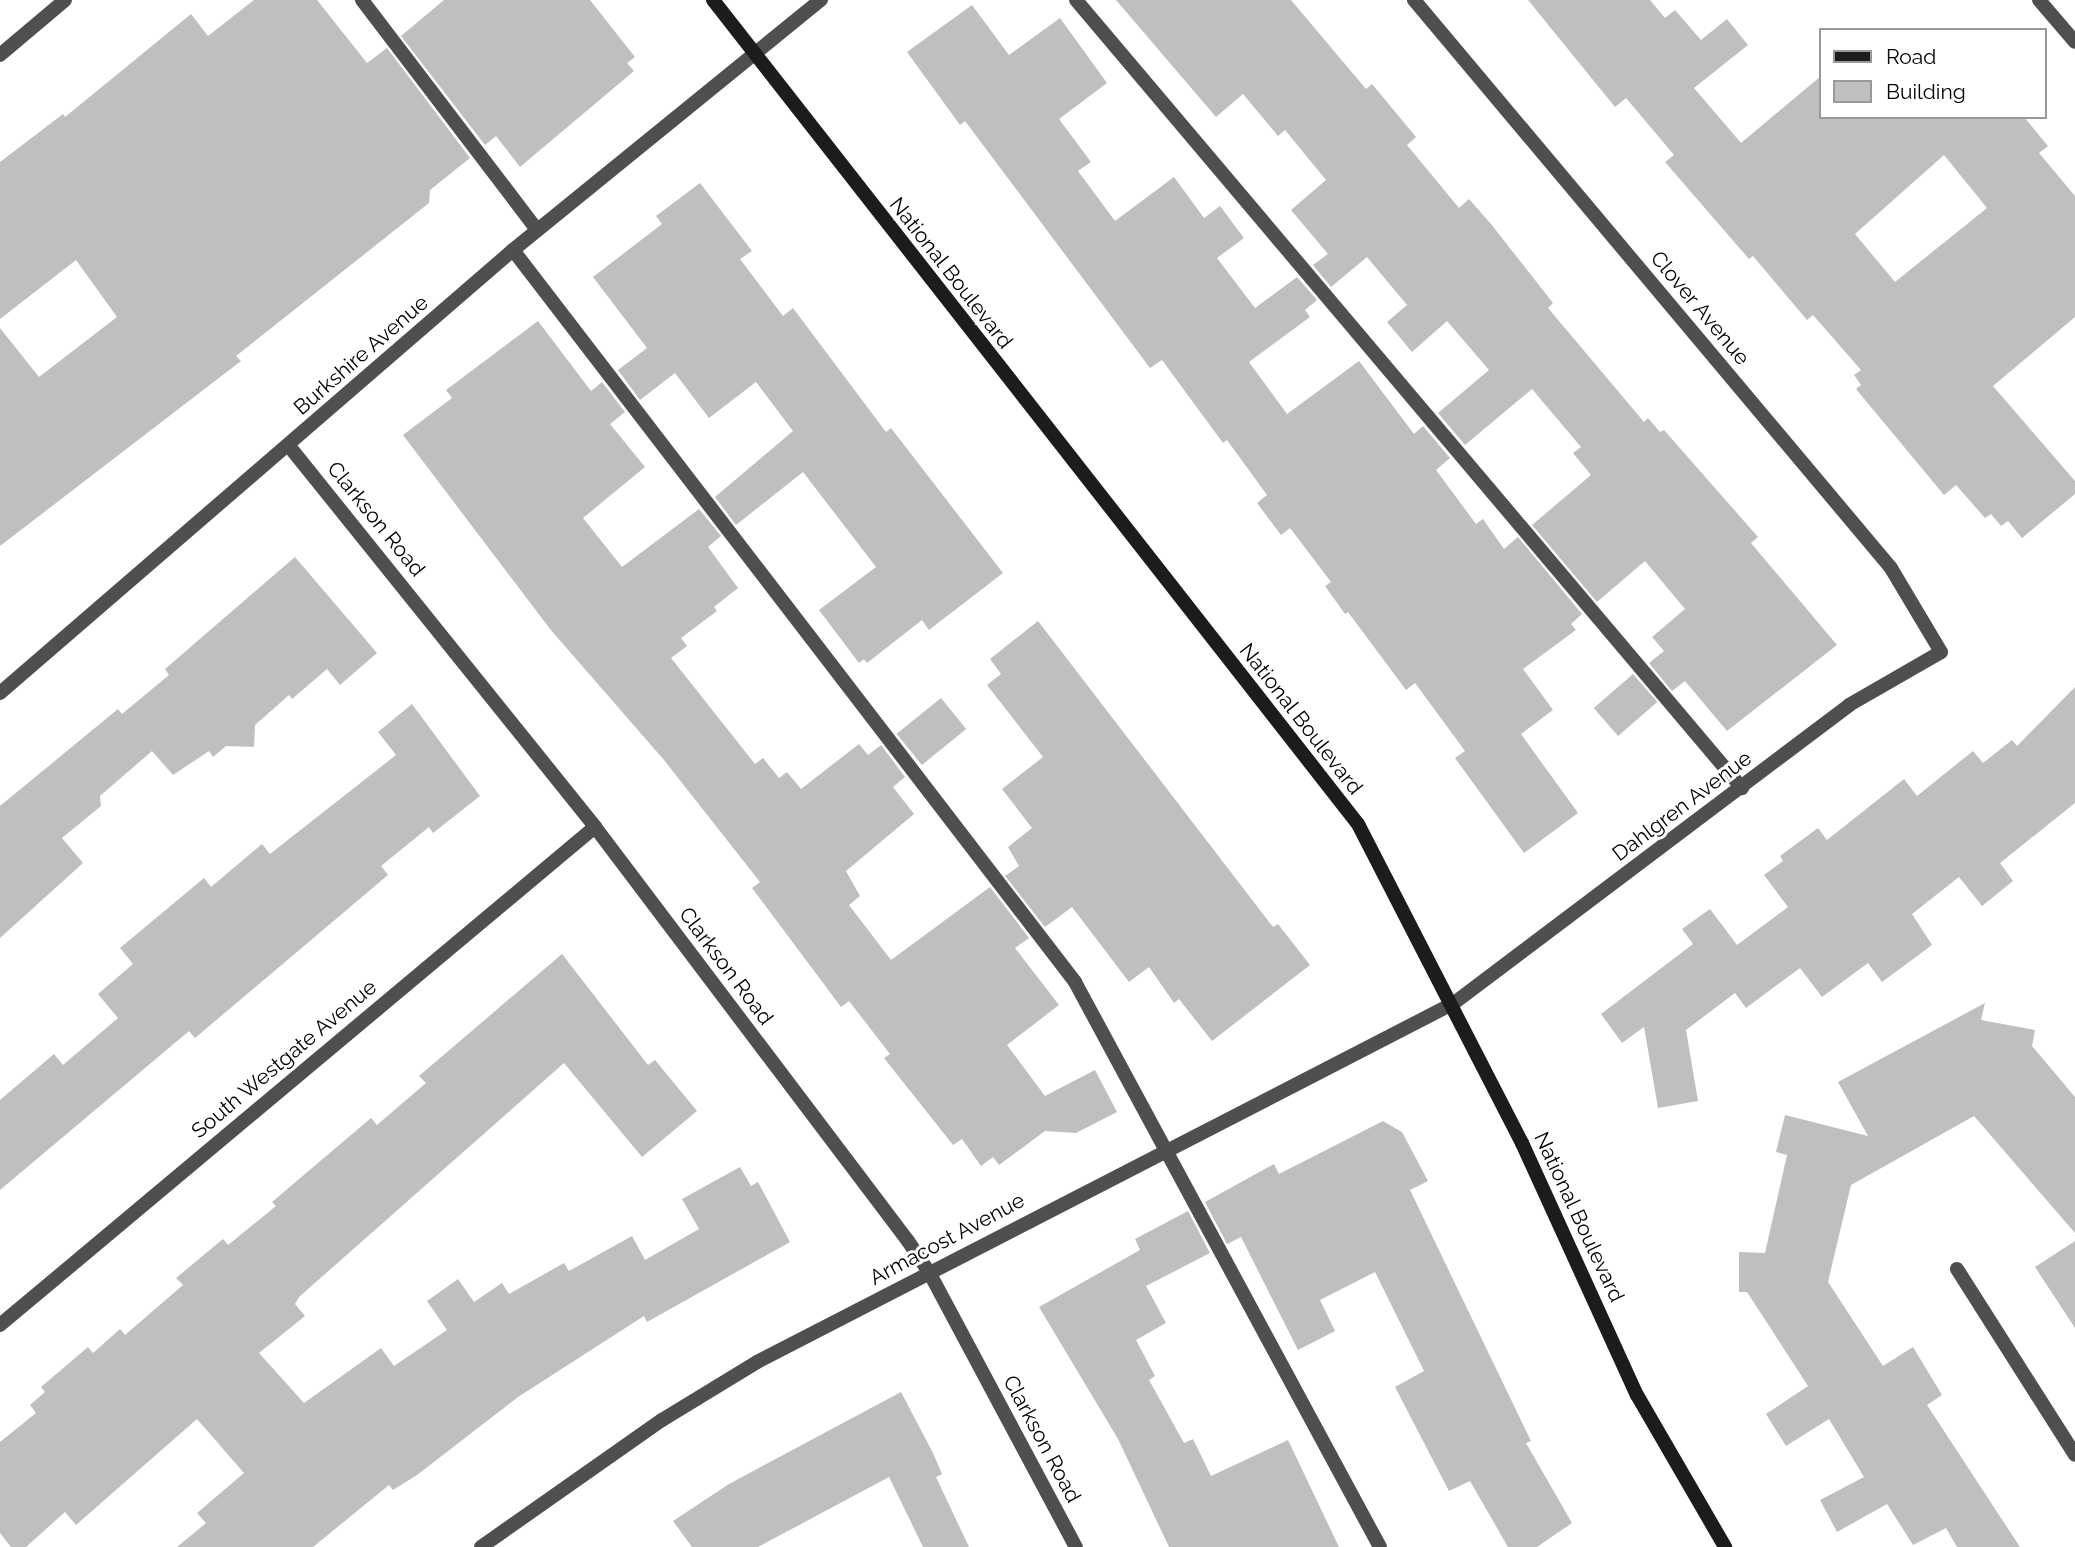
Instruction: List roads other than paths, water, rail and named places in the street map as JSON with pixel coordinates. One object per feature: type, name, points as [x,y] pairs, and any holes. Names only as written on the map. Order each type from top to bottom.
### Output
[{"type":"main road","name":"National Boulevard","points":[[713,0],[1358,824],[1454,1003],[1637,1395],[1725,1547]]},
{"type":"street","points":[[0,55],[65,0]]},
{"type":"street","points":[[362,0],[537,230]]},
{"type":"street","name":"Burkshire Avenue","points":[[0,693],[513,250],[821,0]]},
{"type":"street","points":[[1076,0],[1742,788]]},
{"type":"street","name":"Clover Avenue","points":[[1414,0],[1891,568],[1941,652]]},
{"type":"street","points":[[2039,0],[2075,42]]},
{"type":"street","points":[[513,250],[1075,982],[1380,1547]]},
{"type":"street","name":"Clarkson Road","points":[[289,446],[595,827],[929,1272],[1076,1547]]},
{"type":"street","name":"Dahlgren Avenue","points":[[1454,1003],[1849,705],[1941,652]]},
{"type":"street","name":"South Westgate Avenue","points":[[0,1325],[595,827]]},
{"type":"street","name":"Armacost Avenue","points":[[487,1545],[662,1420],[746,1369],[1165,1148],[1454,1003]]},
{"type":"street","points":[[1957,1269],[2075,1455]]}]
